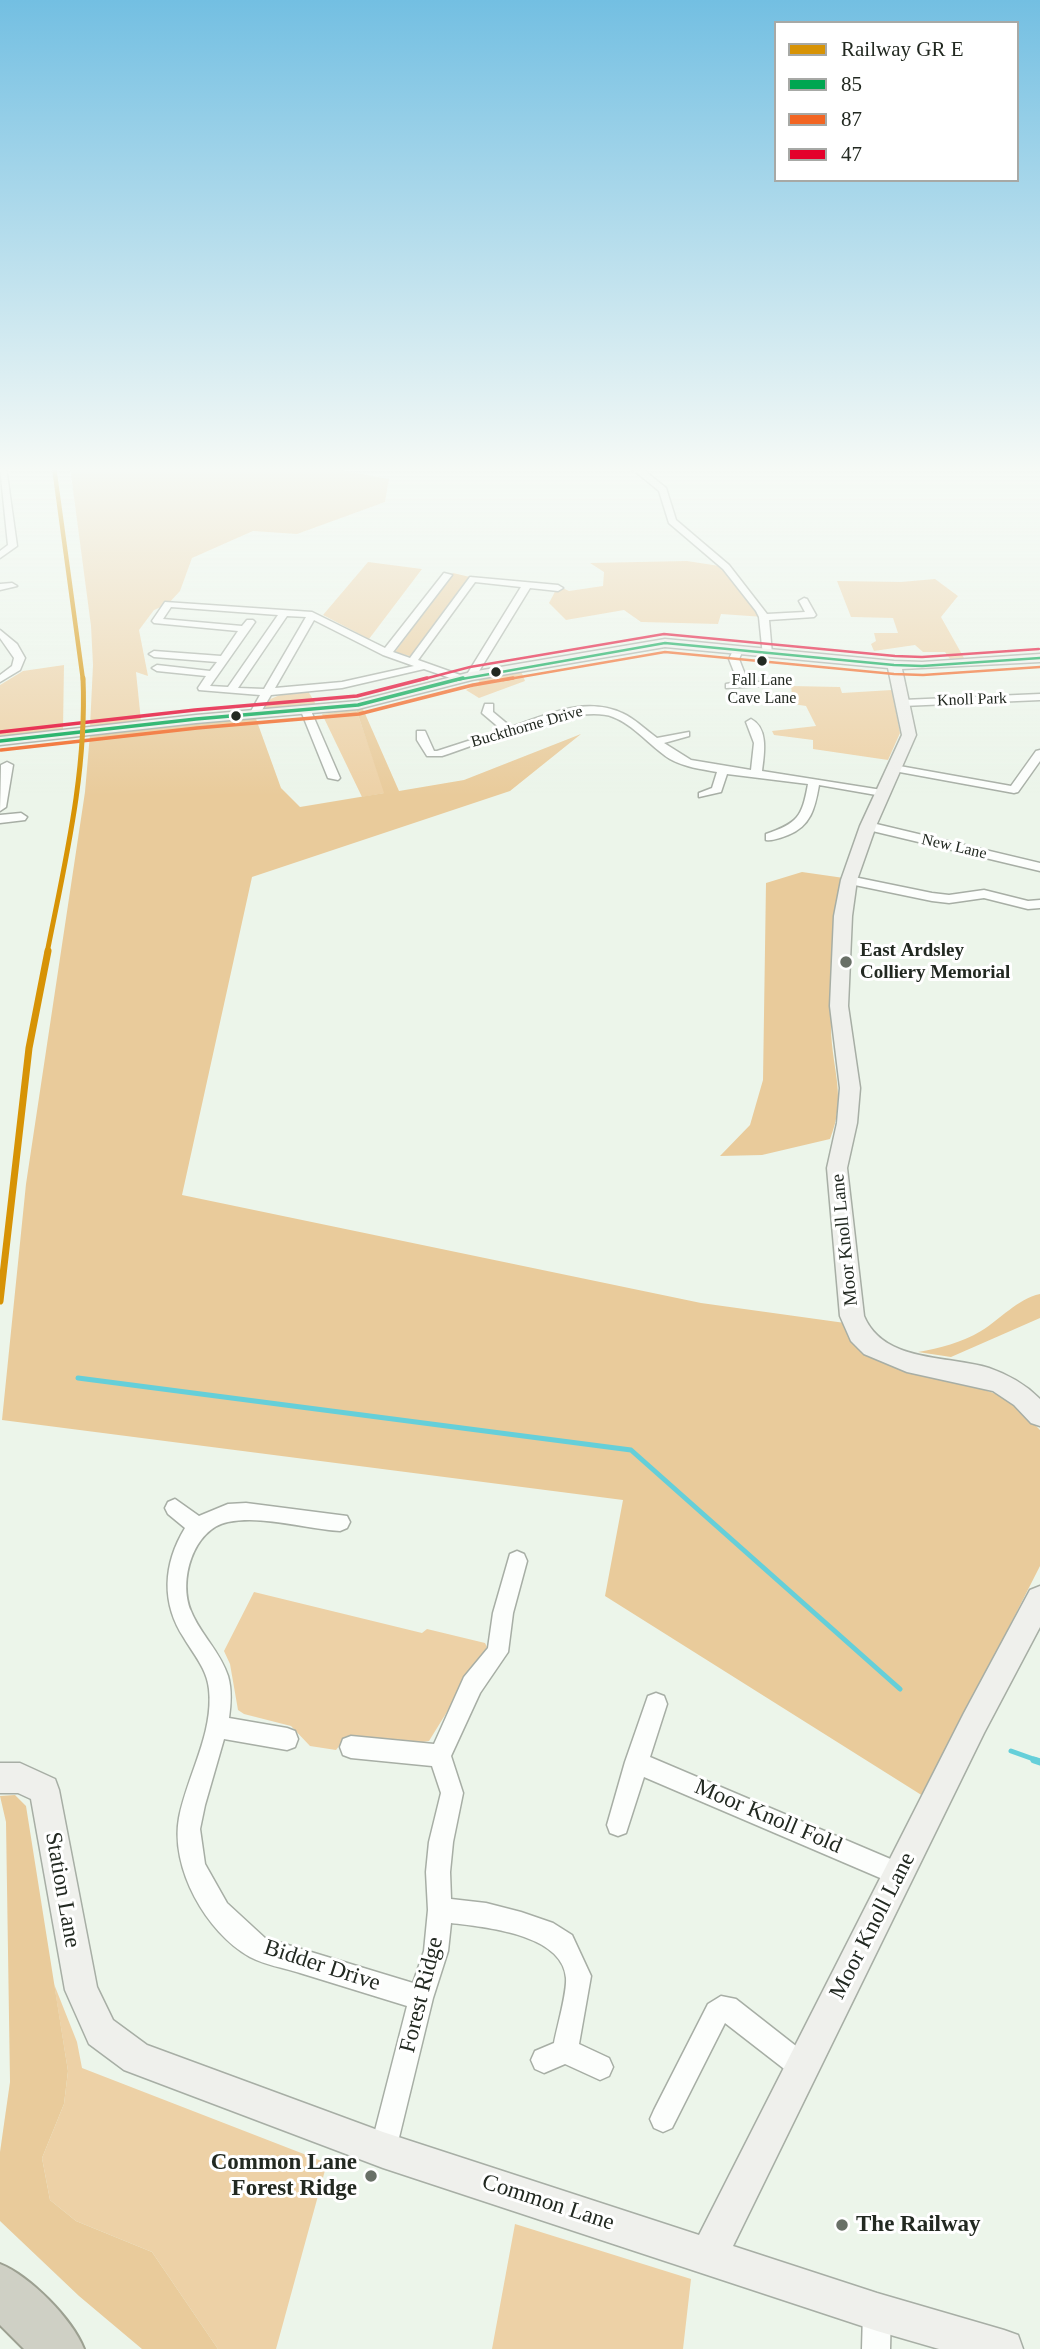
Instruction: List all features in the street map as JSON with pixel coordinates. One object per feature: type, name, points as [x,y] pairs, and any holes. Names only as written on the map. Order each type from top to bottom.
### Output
[{"type":"highway","points":[[0,2289],[59,2349]]},
{"type":"street","points":[[387,653],[446,577]]},
{"type":"street","points":[[733,577],[764,617],[767,654]]},
{"type":"street","points":[[412,662],[473,579],[558,588]]},
{"type":"street","points":[[465,677],[527,585]]},
{"type":"street","points":[[0,587],[12,586]]},
{"type":"street","points":[[764,617],[811,615],[804,601]]},
{"type":"street","points":[[245,629],[157,621],[168,604],[312,615],[387,653],[465,677]]},
{"type":"street","points":[[258,610],[203,688],[266,694],[358,683],[425,666]]},
{"type":"street","points":[[231,691],[285,611]]},
{"type":"street","points":[[255,713],[312,615]]},
{"type":"street","points":[[0,633],[18,651],[21,660],[19,667],[0,679]]},
{"type":"street","points":[[0,740],[255,713],[306,711],[379,701],[465,677],[665,643],[894,665],[922,666],[1040,658]]},
{"type":"street","points":[[737,650],[734,659],[744,685]]},
{"type":"street","points":[[154,654],[224,659]]},
{"type":"street","name":"Moor Knoll Lane","points":[[894,665],[909,735],[868,826],[849,880],[843,916],[839,1006],[850,1099],[837,1168],[852,1316],[860,1336],[890,1356],[1003,1384],[1023,1397],[1040,1415]]},
{"type":"street","points":[[157,668],[214,674]]},
{"type":"street","points":[[730,686],[758,684]]},
{"type":"street","name":"Knoll Park","points":[[903,703],[1040,698]]},
{"type":"street","name":"Buckthorne Drive","points":[[408,729],[425,733],[422,740],[428,756],[446,753],[570,711],[594,709],[619,715],[688,763],[881,793]]},
{"type":"street","points":[[474,716],[488,710],[510,731]]},
{"type":"street","points":[[306,711],[334,778]]},
{"type":"street","points":[[751,722],[763,734],[756,774]]},
{"type":"street","points":[[657,742],[685,734]]},
{"type":"street","points":[[894,768],[1014,790],[1037,751]]},
{"type":"street","points":[[0,807],[8,765]]},
{"type":"street","points":[[703,795],[717,790],[723,770]]},
{"type":"street","points":[[770,836],[802,829],[809,813],[814,781]]},
{"type":"street","points":[[0,819],[21,817]]},
{"type":"street","name":"New Lane","points":[[868,826],[1040,867]]},
{"type":"street","points":[[849,880],[949,900],[986,888],[1028,905],[1040,904]]},
{"type":"street","points":[[175,1508],[198,1527],[209,1520],[238,1510],[298,1516],[322,1522],[340,1522]]},
{"type":"street","name":"Bidder Drive","points":[[198,1527],[186,1544],[177,1583],[177,1599],[187,1623],[212,1658],[217,1672],[221,1710],[189,1829],[192,1860],[202,1887],[236,1932],[258,1948],[421,1998]]},
{"type":"street","points":[[351,1747],[440,1756],[472,1685],[498,1652],[503,1613],[517,1561]]},
{"type":"street","name":"Moor Knoll Lane","points":[[709,2255],[974,1723],[1040,1599]]},
{"type":"street","points":[[618,1825],[656,1704]]},
{"type":"street","points":[[217,1727],[287,1739]]},
{"type":"street","name":"Forest Ridge","points":[[383,2150],[421,1998],[436,1951],[440,1910],[438,1872],[441,1842],[452,1793],[440,1756]]},
{"type":"street","name":"Moor Knoll Fold","points":[[636,1762],[899,1874]]},
{"type":"street","name":"Station Lane","points":[[10,1778],[44,1790],[81,1990],[101,2032]]},
{"type":"street","points":[[440,1910],[521,1924],[544,1932],[563,1944],[579,1976],[555,2055],[600,2067]]},
{"type":"street","points":[[663,2119],[716,2013],[721,2008],[727,2008],[801,2066]]},
{"type":"street","name":"Common Lane","points":[[101,2032],[136,2058],[383,2150],[877,2312],[1004,2349]]},
{"type":"street","points":[[876,2349],[877,2312]]},
{"type":"shaded area","points":[[84,577],[185,577],[180,591],[168,604],[154,610],[139,630],[148,676],[136,672],[141,721],[90,727],[93,665]]},
{"type":"shaded area","points":[[356,577],[416,577],[369,639],[323,615]]},
{"type":"shaded area","points":[[450,577],[470,577],[413,657],[395,652]]},
{"type":"shaded area","points":[[604,577],[733,577],[764,617],[721,614],[718,624],[641,622],[624,610],[566,620],[549,603],[558,586],[569,591],[603,586]]},
{"type":"shaded area","points":[[935,579],[958,596],[941,617],[964,658],[950,659],[945,652],[923,652],[915,645],[874,651],[871,644],[876,641],[874,633],[898,633],[893,618],[851,617],[837,581],[901,582]]},
{"type":"shaded area","points":[[64,665],[63,730],[0,737],[0,685],[23,671]]},
{"type":"shaded area","points":[[521,671],[525,681],[479,698],[466,690],[480,683],[477,678]]},
{"type":"shaded area","points":[[791,686],[840,687],[842,693],[892,690],[900,733],[888,760],[813,749],[813,740],[774,735],[772,731],[816,726],[806,706],[793,704]]},
{"type":"shaded area","points":[[308,691],[317,706],[265,709],[268,700],[280,695]]},
{"type":"shaded area","points":[[356,709],[385,793],[362,797],[322,714]]},
{"type":"shaded area","points":[[356,709],[363,709],[399,791],[464,780],[581,734],[510,791],[252,877],[182,1195],[701,1303],[845,1323],[852,1341],[868,1354],[913,1372],[987,1391],[1014,1404],[1040,1430],[1040,1566],[923,1796],[605,1596],[623,1500],[2,1420],[26,1184],[85,792],[90,734],[255,716],[281,788],[300,807],[384,793]]},
{"type":"shaded area","points":[[802,872],[844,878],[838,895],[831,995],[832,1044],[838,1097],[835,1124],[830,1139],[762,1155],[720,1156],[750,1125],[763,1080],[766,883]]},
{"type":"shaded area","points":[[1040,1294],[1040,1318],[951,1357],[918,1352],[973,1335],[1016,1305]]},
{"type":"shaded area","points":[[254,1592],[422,1633],[427,1629],[485,1643],[487,1647],[429,1741],[402,1745],[343,1741],[336,1750],[310,1746],[291,1726],[238,1710],[230,1664],[224,1651]]},
{"type":"shaded area","points":[[15,1795],[26,1806],[68,2071],[64,2104],[42,2158],[50,2200],[76,2221],[152,2252],[218,2349],[142,2349],[79,2296],[0,2221],[0,2152],[10,2082],[6,1822],[0,1796]]},
{"type":"shaded area","points":[[54,1984],[77,2042],[82,2068],[327,2163],[276,2349],[218,2349],[152,2252],[76,2221],[50,2200],[42,2158],[64,2104],[68,2071]]},
{"type":"shaded area","points":[[515,2224],[691,2279],[683,2349],[492,2349]]},
{"type":"waterway","points":[[78,1378],[631,1450],[900,1689]]},
{"type":"waterway","points":[[1011,1751],[1039,1761]]},
{"type":"waterway","points":[[1034,1760],[1040,1762]]},
{"type":"transit line","points":[[0,1301],[29,1048],[78,792],[85,727],[83,669],[70,577]]},
{"type":"transit line","name":"47","points":[[0,732],[195,710],[357,696],[470,667],[664,634],[895,656],[922,657],[1039,649]]},
{"type":"transit line","name":"85","points":[[0,741],[196,719],[358,705],[471,676],[665,643],[894,665],[922,666],[1040,658]]},
{"type":"transit line","name":"87","points":[[1,750],[197,728],[359,714],[473,685],[665,652],[894,674],[923,675],[1040,667]]},
{"type":"place","name":"Fall Lane Cave Lane","points":[[762,661]]},
{"type":"place","name":"East Ardsley Colliery Memorial","points":[[846,962]]},
{"type":"place","name":"Common Lane Forest Ridge","points":[[371,2176]]},
{"type":"place","name":"The Railway","points":[[842,2225]]}]
